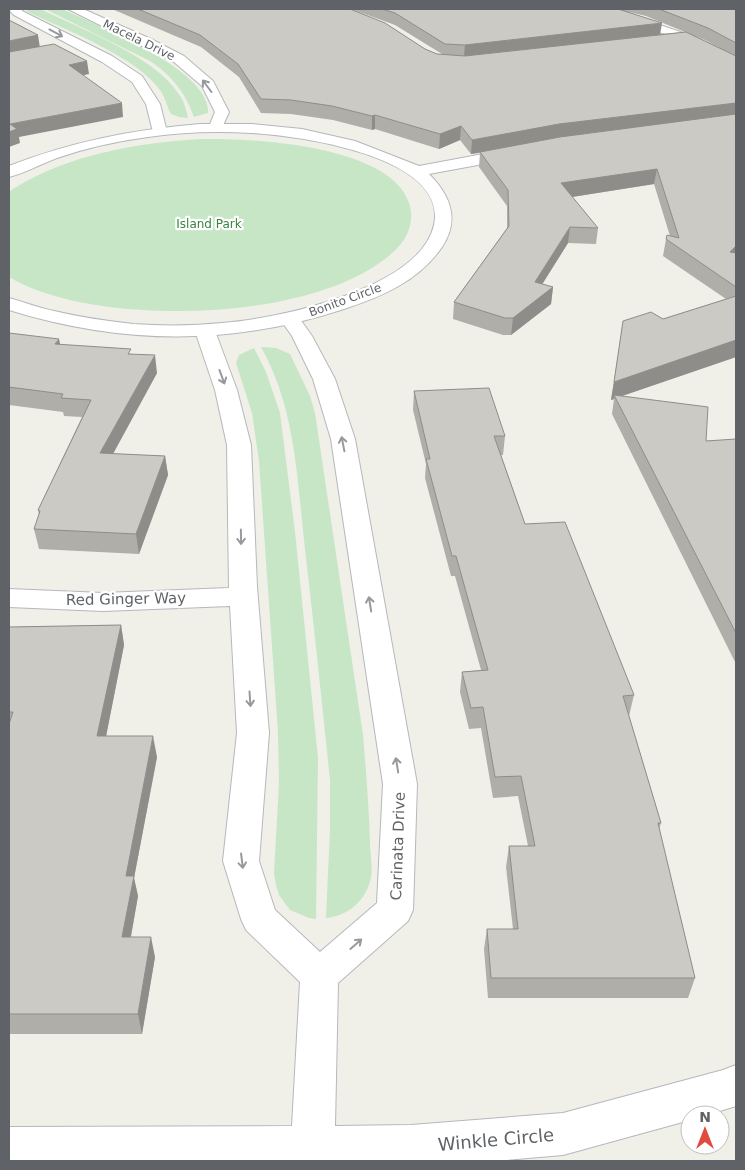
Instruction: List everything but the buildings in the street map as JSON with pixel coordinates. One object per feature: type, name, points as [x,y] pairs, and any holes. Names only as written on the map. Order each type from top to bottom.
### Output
[{"type":"street","points":[[17,9],[18,13],[107,59],[137,79],[153,104],[160,132]]},
{"type":"street","name":"Macela Drive","points":[[74,9],[147,42],[179,59],[208,84],[222,112],[215,128]]},
{"type":"street","points":[[598,9],[632,18],[683,38],[726,57],[736,64]]},
{"type":"street","points":[[662,41],[683,38]]},
{"type":"street","points":[[63,49],[80,46]]},
{"type":"street","name":"Bonito Circle","points":[[9,172],[32,161],[71,148],[114,138],[215,128],[273,131],[338,141],[376,153],[417,171],[432,187],[443,206],[443,227],[431,251],[409,271],[381,288],[334,307],[290,319],[205,331],[103,326],[43,316],[9,304]]},
{"type":"street","points":[[417,171],[529,150]]},
{"type":"street","name":"Carinata Drive","points":[[290,319],[302,336],[324,378],[343,439],[400,784],[396,910],[320,976]]},
{"type":"street","points":[[205,331],[226,390],[239,445],[243,596],[253,734],[241,861],[259,919],[320,976],[313,1155]]},
{"type":"street","name":"Red Ginger Way","points":[[9,598],[103,602],[243,596]]},
{"type":"street","name":"Winkle Circle","points":[[9,1149],[313,1155],[563,1134],[728,1090],[736,1085]]},
{"type":"green space","points":[[26,9],[40,9],[135,55],[167,80],[185,105],[188,118],[171,114],[162,93],[137,68],[101,46],[28,12]]},
{"type":"green space","points":[[45,9],[62,9],[123,37],[172,65],[191,81],[204,97],[208,113],[194,117],[177,85],[150,61]]},
{"type":"green space","name":"Island Park","points":[[202,139],[253,140],[317,149],[348,157],[376,168],[397,184],[409,203],[411,219],[406,235],[400,245],[367,271],[321,291],[268,304],[210,310],[152,311],[97,305],[48,294],[9,277],[9,192],[13,189],[57,167],[104,152],[128,147]]},
{"type":"green space","points":[[261,347],[276,348],[290,354],[310,396],[315,413],[363,735],[372,864],[371,877],[361,900],[342,914],[326,918],[330,780],[297,471],[282,395]]},
{"type":"green space","points":[[254,348],[266,372],[280,413],[295,532],[318,758],[316,919],[290,910],[279,895],[274,874],[279,783],[278,732],[259,461],[252,413],[236,363],[239,355]]}]
